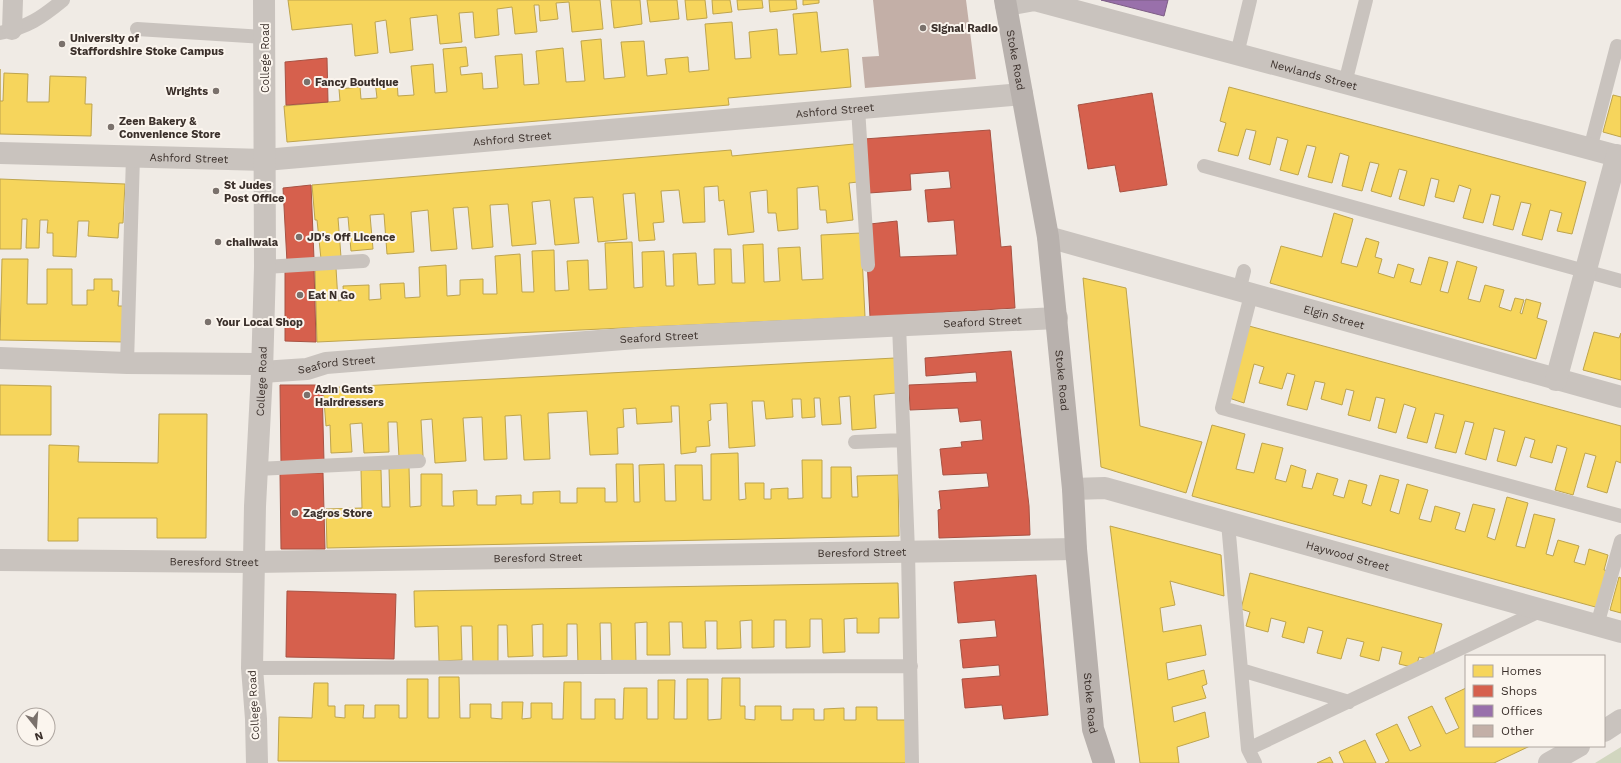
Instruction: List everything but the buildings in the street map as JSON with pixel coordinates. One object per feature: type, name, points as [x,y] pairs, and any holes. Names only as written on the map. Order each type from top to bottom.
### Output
[{"type":"main road","name":"Stoke Road","points":[[1006,3],[1048,237],[1073,489],[1076,549],[1094,729],[1104,763]]},
{"type":"street","points":[[6,31],[13,0]]},
{"type":"street","name":"College Road","points":[[257,763],[256,719],[252,668],[254,562],[265,266],[264,0]]},
{"type":"street","name":"Newlands Street","points":[[1006,3],[1035,0],[1619,156]]},
{"type":"street","name":"Ashford Street","points":[[0,153],[265,160],[1022,94]]},
{"type":"street","points":[[1556,380],[1585,272],[1619,156]]},
{"type":"street","name":"Elgin Street","points":[[1048,237],[1245,286],[1556,380],[1621,397]]},
{"type":"street","name":"Seaford Street","points":[[0,358],[306,369],[326,363],[636,338],[1057,318]]},
{"type":"street","name":"Haywood Street","points":[[1073,489],[1105,488],[1621,632]]},
{"type":"street","name":"Beresford Street","points":[[0,560],[254,562],[1076,549]]},
{"type":"street","points":[[1605,730],[1621,720]]},
{"type":"street","points":[[1548,763],[1577,747]]},
{"type":"lane","points":[[6,31],[23,28],[44,15],[63,0]]},
{"type":"lane","points":[[1237,54],[1250,0]]},
{"type":"lane","points":[[1345,83],[1366,0]]},
{"type":"lane","points":[[137,29],[265,37]]},
{"type":"lane","points":[[1590,149],[1617,46],[1621,47]]},
{"type":"lane","points":[[858,108],[868,265]]},
{"type":"lane","points":[[127,363],[133,156]]},
{"type":"lane","points":[[1204,166],[1621,281]]},
{"type":"lane","points":[[265,266],[363,261]]},
{"type":"lane","points":[[1245,286],[1222,408],[1621,516]]},
{"type":"lane","points":[[900,325],[908,551],[912,763]]},
{"type":"lane","points":[[855,442],[903,440]]},
{"type":"lane","points":[[258,469],[419,461]]},
{"type":"lane","points":[[1228,522],[1248,749],[1255,763]]},
{"type":"lane","points":[[1597,625],[1621,542]]},
{"type":"lane","points":[[1248,749],[1542,610]]},
{"type":"lane","points":[[252,668],[911,666]]},
{"type":"lane","points":[[1241,670],[1349,702]]},
{"type":"green space","points":[[1621,747],[1621,763],[1595,763]]},
{"type":"place","name":"Signal Radio","points":[[923,28]]},
{"type":"place","name":"University of Staffordshire Stoke Campus","points":[[62,44]]},
{"type":"place","name":"Fancy Boutique","points":[[307,82]]},
{"type":"place","name":"Wrights","points":[[216,91]]},
{"type":"place","name":"Zeen Bakery & Convenience Store","points":[[111,127]]},
{"type":"place","name":"St Judes Post Office","points":[[216,191]]},
{"type":"place","name":"JD's Off Licence","points":[[299,237]]},
{"type":"place","name":"chaiiwala","points":[[218,242]]},
{"type":"place","name":"Eat N Go","points":[[300,295]]},
{"type":"place","name":"Your Local Shop","points":[[208,322]]},
{"type":"place","name":"Azin Gents Hairdressers","points":[[307,395]]},
{"type":"place","name":"Zagros Store","points":[[295,513]]}]
